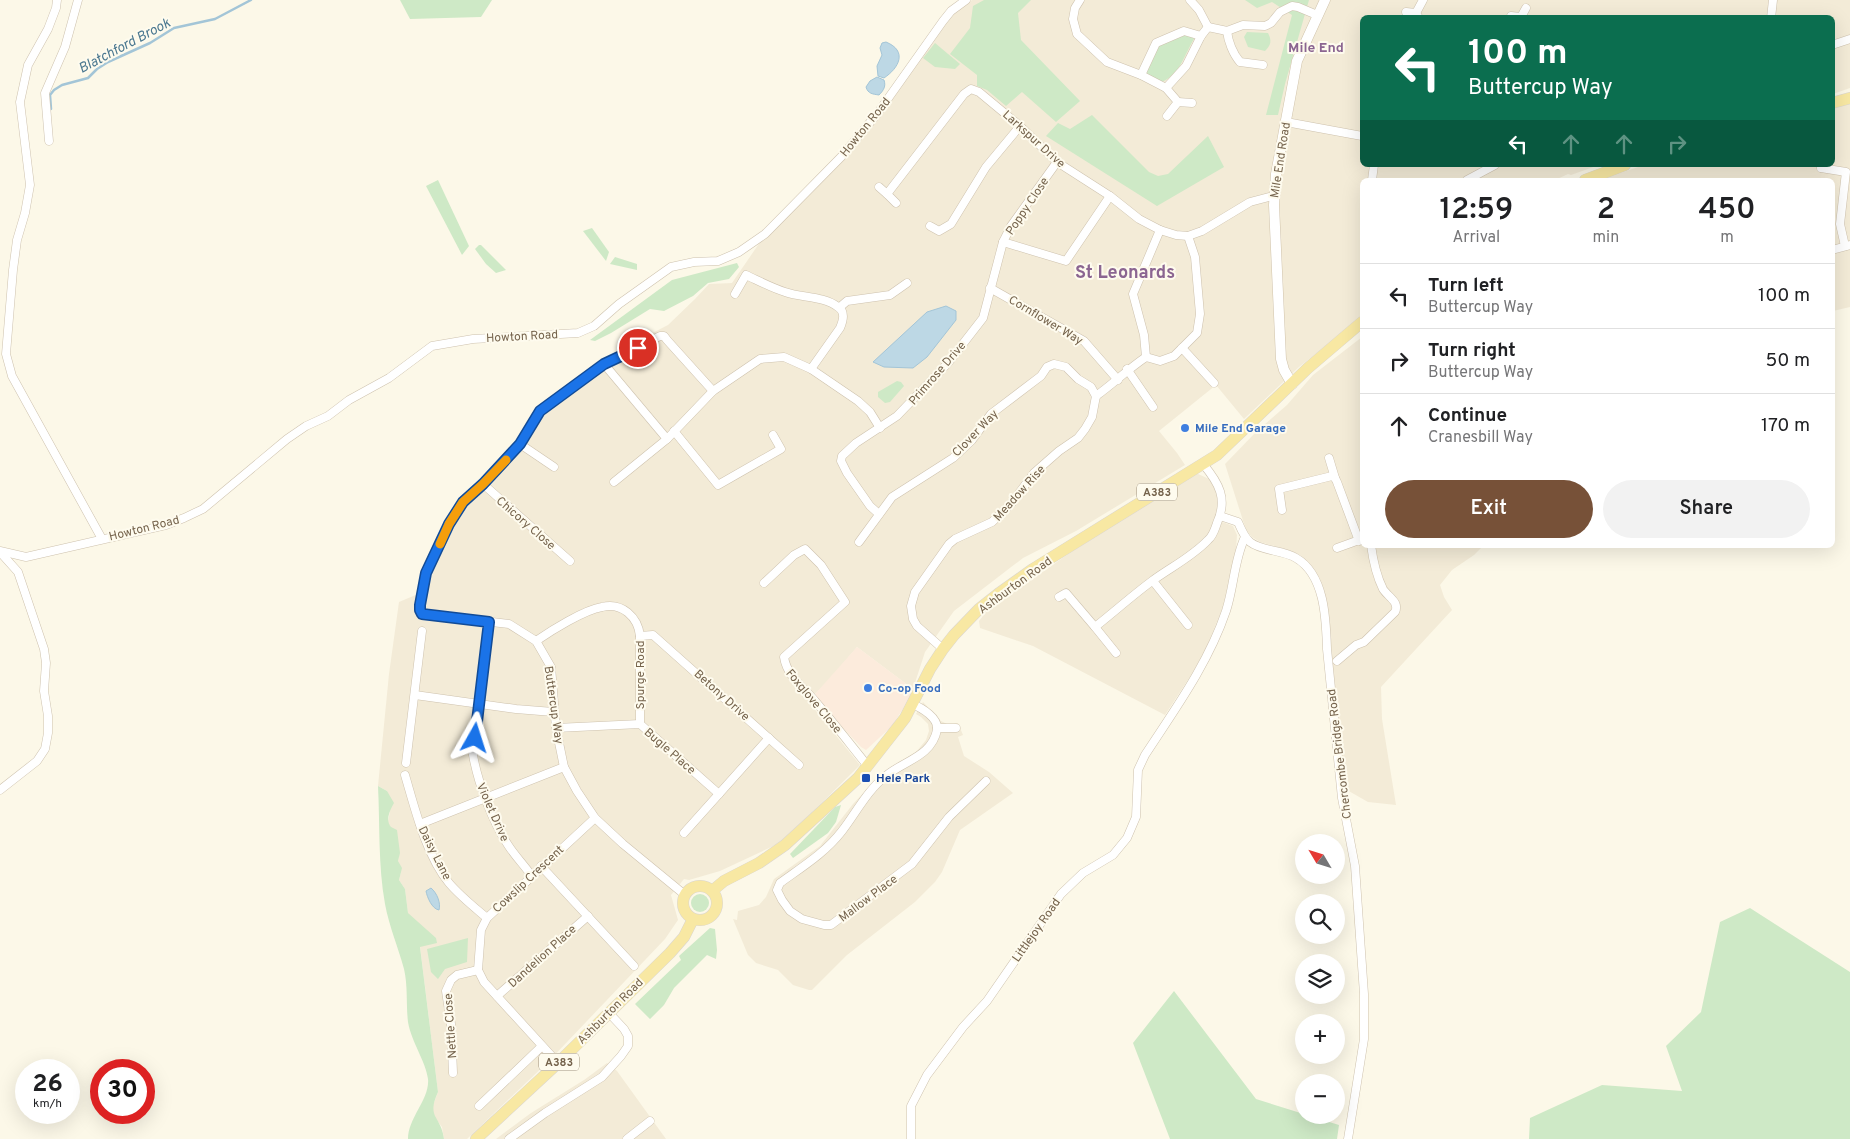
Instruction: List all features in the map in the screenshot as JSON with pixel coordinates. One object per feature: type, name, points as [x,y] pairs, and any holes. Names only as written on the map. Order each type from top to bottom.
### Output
[{"type":"main road","points":[[1835,102],[1850,98]]},
{"type":"main road","points":[[1590,178],[1619,167]]},
{"type":"main road","name":"Ashburton Road","points":[[712,891],[724,881],[759,863],[785,845],[844,790],[867,765],[904,718],[943,649],[979,609],[1017,580],[1127,509],[1217,455],[1292,384],[1360,324]]},
{"type":"main road","points":[[699,886],[704,886],[712,891],[717,903],[713,914],[704,920],[693,919],[685,911],[683,900],[685,895],[688,890],[699,886]]},
{"type":"main road","name":"Ashburton Road","points":[[476,1139],[558,1063],[670,953],[684,937],[693,919]]},
{"type":"street","points":[[57,0],[48,29],[28,65],[20,102],[30,185],[17,240],[6,354],[12,376],[102,539]]},
{"type":"street","points":[[49,141],[45,93],[66,47],[78,0]]},
{"type":"street","name":"Howton Road","points":[[0,552],[26,557],[166,524],[202,509],[287,439],[306,426],[328,416],[349,400],[389,378],[432,346],[473,339],[578,333],[594,326],[654,278],[671,268],[694,262],[718,261],[739,252],[765,234],[841,157],[877,114],[943,21],[951,11],[966,0]]},
{"type":"street","points":[[1080,0],[1073,19],[1077,34],[1107,62],[1142,75],[1166,88],[1178,102],[1192,103]]},
{"type":"street","points":[[1190,0],[1199,10],[1208,27]]},
{"type":"street","name":"Mile End Road","points":[[1292,384],[1284,370],[1281,359],[1274,205],[1276,174],[1297,61],[1325,0]]},
{"type":"street","points":[[1406,12],[1418,15],[1423,0]]},
{"type":"street","points":[[1772,15],[1774,0]]},
{"type":"street","points":[[1208,27],[1227,31],[1243,25],[1265,26],[1271,23],[1280,12],[1292,6],[1317,15]]},
{"type":"street","points":[[1522,15],[1526,8]]},
{"type":"street","points":[[1166,88],[1186,66],[1201,36],[1208,27]]},
{"type":"street","points":[[1142,75],[1156,43],[1184,31],[1201,36]]},
{"type":"street","points":[[1227,31],[1233,50],[1240,62],[1263,65]]},
{"type":"street","points":[[1835,44],[1850,39]]},
{"type":"street","name":"Larkspur Drive","points":[[887,194],[964,94],[971,89],[979,92],[1020,126],[1057,162],[1110,196],[1139,219],[1176,236],[1188,236]]},
{"type":"street","points":[[1167,116],[1178,102]]},
{"type":"street","points":[[1286,122],[1360,136]]},
{"type":"street","points":[[930,226],[939,231],[951,224],[986,167],[1020,126]]},
{"type":"street","name":"Poppy Close","points":[[985,310],[1003,242],[1011,226],[1057,162]]},
{"type":"street","points":[[1471,178],[1491,167]]},
{"type":"street","points":[[1821,168],[1846,172],[1840,217],[1847,245],[1835,249]]},
{"type":"street","points":[[879,187],[896,203]]},
{"type":"street","points":[[1003,242],[1066,261],[1110,196]]},
{"type":"street","points":[[1096,396],[1118,380],[1127,369],[1146,357],[1160,361],[1174,356],[1197,333],[1200,314],[1195,257],[1188,236],[1202,231],[1250,202],[1269,197]]},
{"type":"street","points":[[1146,357],[1144,335],[1133,294],[1160,230]]},
{"type":"street","points":[[735,294],[746,274],[786,293],[823,301],[840,307],[843,312],[843,321],[840,328],[811,369]]},
{"type":"street","points":[[840,307],[847,301],[890,295],[907,283]]},
{"type":"street","name":"Cornflower Way","points":[[990,288],[1084,341],[1118,380]]},
{"type":"street","name":"Primrose Drive","points":[[879,514],[870,506],[856,486],[841,461],[842,456],[856,443],[897,416],[943,369],[983,318],[985,310]]},
{"type":"street","name":"Buttercup Way","points":[[685,895],[623,844],[595,818],[564,766],[553,712],[551,667],[536,641],[509,624],[422,614],[420,610],[426,573],[449,524],[463,502],[483,484],[520,444],[540,411],[604,364],[660,336],[664,336],[713,392]]},
{"type":"street","points":[[1182,348],[1214,383]]},
{"type":"street","points":[[614,482],[667,439],[713,392],[760,359],[784,357],[811,369],[858,401],[870,412],[880,428]]},
{"type":"street","points":[[604,364],[667,439]]},
{"type":"street","name":"Clover Way","points":[[859,542],[892,497],[953,458],[972,440],[991,414],[1041,376],[1047,367],[1054,364],[1066,367],[1078,379],[1090,387],[1096,396]]},
{"type":"street","points":[[1127,369],[1152,407]]},
{"type":"street","name":"Meadow Rise","points":[[943,649],[922,632],[913,620],[911,606],[915,592],[949,544],[955,539],[992,522],[1011,504],[1034,473],[1059,451],[1078,438],[1092,417],[1096,396]]},
{"type":"street","points":[[674,432],[718,485],[781,449],[773,436]]},
{"type":"street","points":[[520,444],[554,467]]},
{"type":"street","points":[[1329,458],[1335,478],[1360,538]]},
{"type":"street","points":[[1095,627],[1153,580],[1186,559],[1210,539],[1220,516],[1222,505],[1221,495],[1216,482],[1203,464]]},
{"type":"street","points":[[1282,510],[1279,489],[1327,476],[1335,478]]},
{"type":"street","name":"Chicory Close","points":[[483,484],[570,561]]},
{"type":"street","name":"Chercombe Bridge Road","points":[[1220,516],[1238,522],[1245,537],[1251,543],[1295,557],[1304,563],[1314,576],[1323,604],[1342,798],[1355,866],[1364,994],[1364,1040],[1348,1139]]},
{"type":"street","name":"Littlejoy Road","points":[[911,1139],[911,1106],[933,1067],[963,1027],[987,1001],[1060,894],[1083,873],[1113,855],[1127,838],[1136,818],[1138,770],[1145,755],[1200,671],[1209,653],[1226,611],[1241,546],[1245,537]]},
{"type":"street","points":[[1337,548],[1360,540]]},
{"type":"street","points":[[1337,661],[1356,645],[1364,642],[1397,608],[1396,604],[1384,590],[1378,576],[1372,548]]},
{"type":"street","name":"Foxglove Close","points":[[764,583],[794,555],[805,549],[820,565],[845,602],[790,651],[784,658],[785,666],[867,765]]},
{"type":"street","points":[[0,552],[18,572]]},
{"type":"street","points":[[0,790],[37,760],[45,749],[48,733],[48,716],[44,691],[46,663],[44,649],[18,572],[18,565],[26,557]]},
{"type":"street","points":[[1153,580],[1188,625]]},
{"type":"street","points":[[1059,597],[1066,593],[1116,652]]},
{"type":"street","name":"Spurge Road","points":[[536,641],[546,634],[602,607],[612,606],[629,612],[637,622],[640,636],[640,724]]},
{"type":"street","name":"Violet Drive","points":[[489,622],[474,755],[476,771],[485,797],[507,844],[531,875]]},
{"type":"street","points":[[406,763],[422,631]]},
{"type":"street","name":"Betony Drive","points":[[640,636],[653,635],[799,765]]},
{"type":"street","points":[[415,695],[553,712]]},
{"type":"street","points":[[912,704],[932,717],[937,728],[956,728]]},
{"type":"street","name":"Bugle Place","points":[[556,728],[640,724],[719,794]]},
{"type":"street","name":"Mallow Place","points":[[937,728],[933,740],[922,754],[882,779],[826,849],[780,883],[777,890],[790,911],[802,919],[824,925],[831,925],[845,916],[912,864],[949,817],[986,781]]},
{"type":"street","points":[[684,833],[769,738]]},
{"type":"street","points":[[420,824],[564,766]]},
{"type":"street","name":"Daisy Lane","points":[[405,775],[425,839],[448,882],[487,918]]},
{"type":"street","name":"Cowslip Crescent","points":[[478,970],[482,930],[487,918],[531,875],[595,818]]},
{"type":"street","name":"Dandelion Place","points":[[541,866],[634,966]]},
{"type":"street","name":"Dandelion Place","points":[[497,996],[588,916]]},
{"type":"street","points":[[478,970],[484,982],[541,1047],[558,1063]]},
{"type":"street","name":"Nettle Close","points":[[453,1072],[446,991],[451,980],[457,976],[478,970]]},
{"type":"street","points":[[509,1139],[545,1113],[609,1072],[628,1046],[628,1036],[609,1013]]},
{"type":"street","points":[[479,1106],[541,1047]]},
{"type":"street","points":[[626,1139],[650,1121]]},
{"type":"shaded area","points":[[972,0],[1850,0],[1850,88],[1835,93],[1835,15],[1360,15],[1360,167],[1593,167],[1559,178],[1360,178],[1360,316],[1299,367],[1244,419],[1216,385],[1159,431],[1185,465],[1076,531],[1023,558],[954,611],[925,652],[913,689],[857,647],[808,701],[860,765],[782,842],[720,871],[689,880],[684,879],[671,895],[678,920],[665,939],[548,1062],[467,1139],[444,1139],[442,1127],[435,1118],[432,1108],[438,1092],[420,946],[408,913],[405,889],[399,880],[401,871],[398,861],[399,855],[388,822],[390,811],[387,791],[378,786],[389,674],[399,602],[418,594],[444,527],[508,454],[534,414],[596,362],[668,325],[709,284],[732,283],[767,232],[843,159],[892,100],[952,14]]},
{"type":"shaded area","points":[[1850,103],[1850,307],[1835,311],[1835,178],[1606,178],[1638,167],[1835,167],[1835,108]]},
{"type":"shaded area","points":[[1360,339],[1360,548],[1481,548],[1452,570],[1440,585],[1444,597],[1452,610],[1381,687],[1382,719],[1396,805],[1368,802],[1347,790],[1336,716],[1326,599],[1312,567],[1300,555],[1260,542],[1246,530],[1225,464],[1256,432],[1287,405],[1313,375]]},
{"type":"shaded area","points":[[1196,473],[1209,479],[1217,490],[1220,513],[1217,520],[1233,526],[1237,535],[1236,550],[1224,604],[1208,644],[1193,672],[1165,715],[1033,646],[980,628],[979,621],[986,612],[1071,552]]},
{"type":"shaded area","points":[[857,647],[913,689],[892,726],[866,750],[845,730],[815,694]]},
{"type":"shaded area","points":[[923,702],[941,721],[949,725],[958,723],[963,735],[958,737],[964,756],[989,772],[1013,793],[960,830],[942,872],[915,902],[847,955],[812,990],[793,985],[778,970],[756,963],[748,955],[733,919],[737,920],[738,911],[759,905],[766,897],[774,879],[820,846],[853,804],[883,772],[916,752],[926,740],[929,731],[928,724],[916,714]]},
{"type":"shaded area","points":[[607,1063],[617,1071],[666,1139],[496,1139],[531,1113],[584,1080]]},
{"type":"green space","points":[[400,0],[492,0],[481,17],[410,19]]},
{"type":"green space","points":[[984,0],[1031,0],[1018,13],[1021,40],[1080,101],[1056,122],[1022,92],[1006,106],[987,90],[977,86],[977,75],[950,54],[970,28],[973,6]]},
{"type":"green space","points":[[1245,0],[1309,0],[1278,115],[1266,115],[1292,15],[1272,2],[1257,8]]},
{"type":"green space","points":[[1247,32],[1268,33],[1270,38],[1269,47],[1265,51],[1248,47],[1244,37]]},
{"type":"green space","points":[[1185,34],[1193,36],[1194,39],[1174,74],[1162,82],[1148,75],[1146,72],[1159,45]]},
{"type":"green space","points":[[935,43],[960,64],[955,69],[935,67],[923,58]]},
{"type":"green space","points":[[1092,115],[1149,172],[1158,176],[1168,174],[1208,136],[1224,167],[1157,206],[1046,136],[1058,123],[1070,129]]},
{"type":"green space","points":[[438,180],[469,246],[462,255],[426,186]]},
{"type":"green space","points":[[592,228],[609,252],[606,261],[583,231]]},
{"type":"green space","points":[[479,245],[506,270],[496,273],[486,264],[475,249]]},
{"type":"green space","points":[[615,257],[637,264],[637,270],[610,264]]},
{"type":"green space","points":[[737,263],[739,267],[729,279],[708,283],[693,296],[664,311],[650,309],[611,333],[595,341],[590,340],[672,280]]},
{"type":"green space","points":[[897,381],[901,382],[904,386],[890,402],[885,403],[878,397],[878,392]]},
{"type":"green space","points":[[378,786],[387,791],[394,803],[388,821],[391,827],[397,830],[400,853],[398,861],[402,868],[399,880],[405,889],[408,913],[436,938],[437,943],[420,947],[438,1092],[433,1107],[444,1139],[408,1139],[411,1124],[426,1094],[428,1079],[408,1022],[404,969],[385,904],[380,860]]},
{"type":"green space","points":[[841,805],[836,822],[828,833],[793,858],[790,854],[835,807]]},
{"type":"green space","points":[[696,894],[704,894],[709,899],[707,910],[696,912],[691,907],[691,899]]},
{"type":"green space","points":[[1750,908],[1850,972],[1850,1139],[1529,1139],[1530,1118],[1602,1085],[1682,1091],[1666,1046],[1701,1012],[1720,922]]},
{"type":"green space","points":[[710,928],[715,929],[716,959],[707,955],[674,988],[664,1005],[650,1019],[635,1004],[681,960],[679,956]]},
{"type":"green space","points":[[468,938],[467,962],[445,969],[438,979],[431,972],[427,949]]},
{"type":"green space","points":[[1174,991],[1256,1099],[1295,1111],[1295,1124],[1339,1125],[1337,1139],[1170,1139],[1133,1043]]},
{"type":"water","points":[[886,42],[897,50],[899,60],[894,69],[884,78],[878,76],[877,66],[882,55],[880,48],[882,43]]},
{"type":"water","points":[[877,77],[885,82],[884,88],[879,95],[869,92],[866,87],[870,81]]},
{"type":"water","points":[[946,306],[956,311],[956,320],[927,357],[913,368],[884,367],[873,362],[927,312]]},
{"type":"water","points":[[431,888],[438,898],[439,910],[432,905],[427,896],[426,891]]},
{"type":"waterway","name":"Blatchford Brook","points":[[51,109],[50,95],[62,85],[88,78],[108,62],[150,43],[174,28],[215,19],[251,0]]},
{"type":"slow traffic","points":[[440,544],[449,524],[463,502],[506,460]]},
{"type":"place","name":"Mile End Garage","points":[[1185,428]]},
{"type":"place","name":"Co-op Food","points":[[868,688]]},
{"type":"place","name":"Hele Park","points":[[866,778]]},
{"type":"district","name":"Mile End","points":[[1316,47]]},
{"type":"district","name":"St Leonards","points":[[1125,272]]},
{"type":"route","points":[[475,738],[489,622],[422,614],[420,605],[426,573],[449,524],[463,502],[487,480],[520,444],[540,411],[604,364],[638,348]]}]
